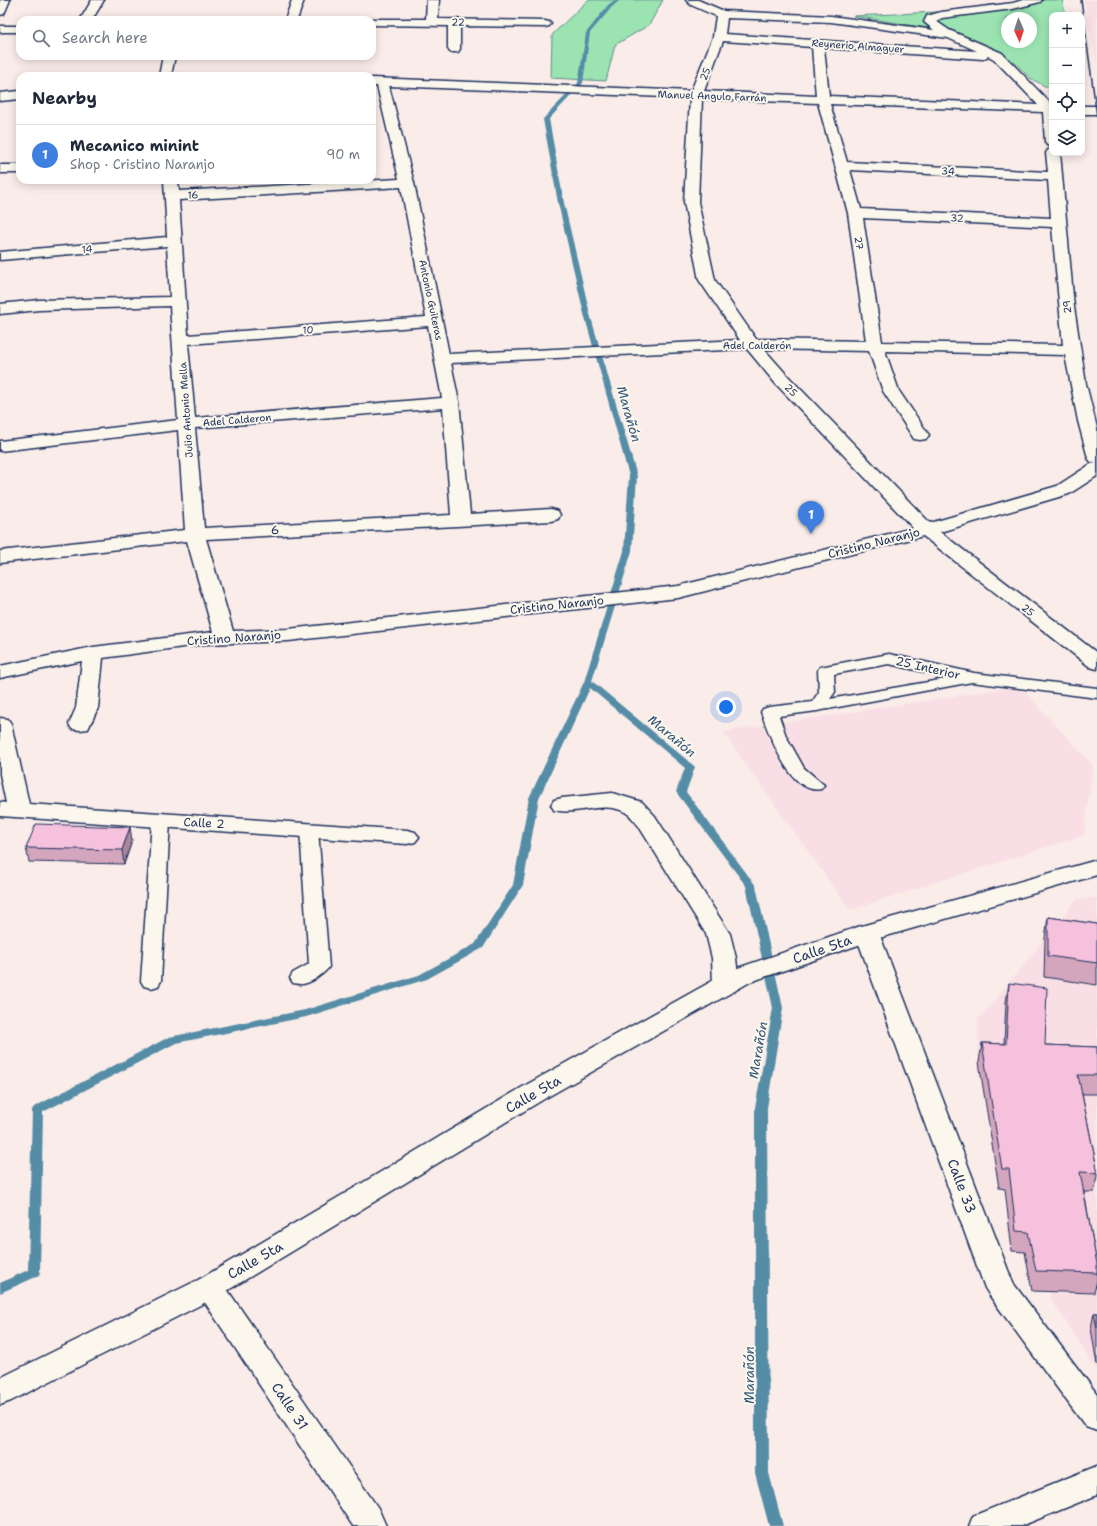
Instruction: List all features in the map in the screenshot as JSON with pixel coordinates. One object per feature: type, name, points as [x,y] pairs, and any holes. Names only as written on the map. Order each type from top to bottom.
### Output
[{"type":"street","points":[[0,12],[4,0]]},
{"type":"street","points":[[88,16],[98,0]]},
{"type":"street","points":[[292,16],[298,0]]},
{"type":"street","points":[[432,22],[434,0]]},
{"type":"street","points":[[692,0],[695,3],[722,14],[831,19],[957,37]]},
{"type":"street","points":[[1036,0],[1013,6],[941,15],[932,18],[930,22],[945,32],[998,56],[1049,107]]},
{"type":"street","name":"25","points":[[722,14],[719,37],[696,95],[691,202],[707,280],[751,344],[781,379],[926,530],[1097,663]]},
{"type":"street","name":"22","points":[[376,22],[545,24]]},
{"type":"street","points":[[454,22],[454,49]]},
{"type":"street","points":[[0,29],[16,29]]},
{"type":"street","name":"Reynerio Almaguer","points":[[719,37],[998,56]]},
{"type":"street","name":"27","points":[[818,43],[823,100],[855,213],[875,346],[891,391],[920,435]]},
{"type":"street","points":[[166,72],[168,60]]},
{"type":"street","name":"Manuel Angulo Farrán","points":[[377,82],[542,90],[1049,109]]},
{"type":"street","name":"Antonio Guiteras","points":[[377,82],[407,183],[443,359],[451,402],[461,520]]},
{"type":"street","points":[[0,97],[16,95]]},
{"type":"street","points":[[1085,110],[1097,110]]},
{"type":"street","name":"29","points":[[1053,156],[1072,350],[1086,425],[1097,458]]},
{"type":"street","name":"34","points":[[842,166],[1055,176]]},
{"type":"street","points":[[0,170],[16,169]]},
{"type":"street","name":"16","points":[[376,184],[407,183]]},
{"type":"street","name":"16","points":[[172,188],[360,184]]},
{"type":"street","name":"Julio Antonio Mella","points":[[172,188],[180,340],[195,534],[224,637]]},
{"type":"street","name":"32","points":[[855,213],[1059,223]]},
{"type":"street","name":"14","points":[[0,256],[175,242]]},
{"type":"street","points":[[0,310],[39,305],[178,301]]},
{"type":"street","name":"10","points":[[180,340],[435,320]]},
{"type":"street","name":"Adel Calderón","points":[[443,359],[751,344],[1072,350]]},
{"type":"street","name":"Adel Calderon","points":[[0,446],[186,424],[451,402]]},
{"type":"street","name":"Cristino Naranjo","points":[[0,672],[93,653],[224,637],[288,635],[678,592],[926,530],[1063,490],[1097,468]]},
{"type":"street","name":"6","points":[[0,557],[195,534],[551,516]]},
{"type":"street","points":[[80,724],[86,708],[93,653]]},
{"type":"street","points":[[0,724],[9,809]]},
{"type":"street","points":[[562,805],[612,800],[634,807],[647,821],[718,934],[724,958],[734,980]]},
{"type":"street","name":"Calle 2","points":[[9,809],[161,821],[407,837]]},
{"type":"street","name":"Calle 5ta","points":[[0,1392],[210,1287],[359,1200],[535,1092],[734,980],[867,933],[1097,867]]},
{"type":"street","name":"Calle 33","points":[[867,933],[1000,1288],[1097,1418]]},
{"type":"street","name":"Calle 31","points":[[210,1287],[370,1526]]},
{"type":"street","points":[[985,1526],[1097,1480]]},
{"type":"lane","name":"25 Interior","points":[[817,706],[827,692],[826,670],[856,666],[889,659],[974,678],[1097,693]]},
{"type":"lane","name":"25 Interior","points":[[815,785],[797,771],[778,736],[769,712],[817,706],[974,678]]},
{"type":"lane","points":[[151,981],[161,821]]},
{"type":"lane","points":[[300,978],[319,967],[309,830]]},
{"type":"shaded area","points":[[1084,0],[1097,0],[1097,67]]},
{"type":"shaded area","points":[[1019,686],[1093,765],[1084,835],[850,910],[723,732]]},
{"type":"shaded area","points":[[1097,898],[1097,1370],[1051,1299],[979,1062],[978,1020],[1077,899]]},
{"type":"green space","points":[[588,0],[663,0],[649,25],[615,45],[606,81],[551,78],[552,35]]},
{"type":"green space","points":[[1022,0],[1062,0],[1065,12],[1049,12],[1049,88],[1030,78],[1014,62],[953,32],[853,16],[937,12],[1011,3]]},
{"type":"building","points":[[36,824],[130,827],[122,850],[26,848]]},
{"type":"building","points":[[1048,917],[1097,924],[1097,963],[1048,956]]},
{"type":"building","points":[[1009,983],[1047,988],[1045,1045],[1097,1047],[1097,1075],[1078,1075],[1097,1169],[1097,1173],[1080,1172],[1097,1264],[1097,1273],[1036,1271],[1028,1232],[1016,1231],[1009,1169],[1002,1169],[982,1043],[1006,1044]]},
{"type":"building","points":[[1094,1313],[1097,1313],[1097,1328]]},
{"type":"waterway","name":"Marañón","points":[[588,682],[628,551],[633,476],[587,314],[561,203],[546,119],[580,83],[588,33],[610,6],[618,0]]},
{"type":"waterway","points":[[0,1288],[34,1273],[38,1110],[173,1040],[306,1013],[423,977],[479,946],[518,885],[534,798],[588,682]]},
{"type":"waterway","name":"Marañón","points":[[588,682],[690,767],[681,792],[751,886],[778,1008],[761,1108],[762,1473],[776,1526]]},
{"type":"railway","points":[[1081,0],[1097,117]]},
{"type":"place","name":"Mecanico minint","points":[[811,534]]}]
